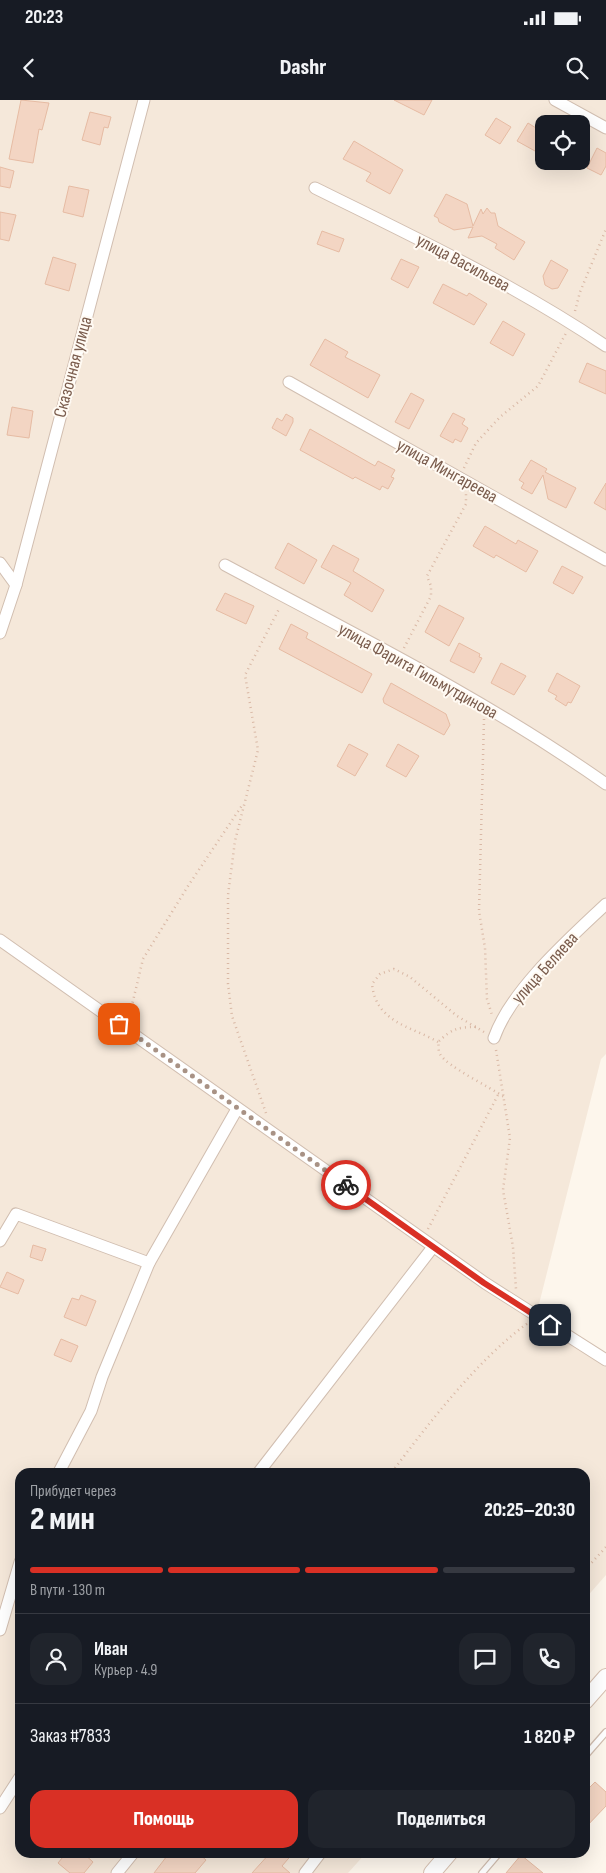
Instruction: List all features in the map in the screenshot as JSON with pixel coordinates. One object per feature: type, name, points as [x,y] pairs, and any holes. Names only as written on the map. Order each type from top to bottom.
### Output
[{"type":"main road","points":[[590,1697],[603,1686]]},
{"type":"main road","points":[[432,1873],[445,1858]]},
{"type":"street","name":"Сказочная улица","points":[[0,633],[16,585],[144,100]]},
{"type":"street","points":[[555,100],[606,128]]},
{"type":"street","name":"улица Васильева","points":[[315,188],[466,262],[572,323],[606,346]]},
{"type":"street","name":"улица Мингареева","points":[[289,382],[606,560]]},
{"type":"street","points":[[0,564],[16,585]]},
{"type":"street","name":"улица Фарита Гильмутдинова","points":[[226,565],[399,658],[568,758],[606,784]]},
{"type":"street","name":"улица Беляева","points":[[494,1038],[501,1018],[522,991],[575,933],[606,904]]},
{"type":"street","points":[[0,940],[422,1239],[536,1317],[606,1360]]},
{"type":"street","points":[[61,1468],[91,1411],[102,1377],[149,1263],[237,1109]]},
{"type":"street","points":[[0,1241],[16,1214],[149,1263]]},
{"type":"street","points":[[262,1468],[434,1247]]},
{"type":"street","points":[[0,1630],[15,1579]]},
{"type":"street","points":[[0,1808],[15,1786]]},
{"type":"street","points":[[117,1873],[129,1858]]},
{"type":"street","points":[[304,1873],[316,1858]]},
{"type":"lane","points":[[590,1750],[606,1732]]},
{"type":"lane","points":[[482,1873],[495,1858]]},
{"type":"path","points":[[399,658],[431,596],[431,586],[427,576],[466,504],[466,493],[460,478],[476,443],[500,417],[538,386],[572,323],[580,292],[606,229]]},
{"type":"path","points":[[274,1134],[232,1016],[228,984],[228,895],[235,841],[258,750],[245,675],[285,597]]},
{"type":"path","points":[[485,708],[479,911],[486,948],[487,999],[494,1020],[494,1038],[510,1138],[503,1190],[513,1247],[517,1304]]},
{"type":"path","points":[[119,1024],[128,1014],[143,959],[188,886],[245,801]]},
{"type":"path","points":[[438,1042],[418,1031],[397,1024],[381,1008],[373,996],[372,984],[380,974],[394,969],[410,977],[457,1016],[494,1038]]},
{"type":"path","points":[[438,1042],[458,1027],[476,1027]]},
{"type":"path","points":[[438,1042],[440,1054],[452,1066],[505,1098]]},
{"type":"path","points":[[422,1239],[499,1093]]},
{"type":"path","points":[[395,1468],[416,1439],[474,1373],[512,1334],[536,1317]]},
{"type":"path","points":[[590,1565],[606,1547]]},
{"type":"shaded area","points":[[0,100],[606,100],[606,1054],[601,1059],[536,1316],[606,1360],[606,1575],[590,1593],[590,1468],[15,1468],[15,1858],[362,1858],[348,1873],[0,1873]]},
{"type":"building","points":[[21,100],[49,103],[42,130],[39,129],[33,163],[9,159]]},
{"type":"building","points":[[394,100],[432,100],[424,115]]},
{"type":"building","points":[[90,112],[111,117],[108,128],[104,127],[100,145],[82,140]]},
{"type":"building","points":[[496,118],[511,127],[500,144],[485,135]]},
{"type":"building","points":[[528,123],[535,127],[535,151],[517,141]]},
{"type":"building","points":[[354,141],[403,170],[390,194],[366,181],[371,173],[343,159]]},
{"type":"building","points":[[597,148],[606,153],[606,166],[601,175],[590,170],[590,162]]},
{"type":"building","points":[[0,167],[14,171],[10,188],[0,186]]},
{"type":"building","points":[[69,186],[89,190],[83,217],[63,212]]},
{"type":"building","points":[[446,194],[467,204],[473,226],[481,209],[483,214],[487,208],[491,213],[495,213],[498,226],[525,242],[514,260],[495,248],[497,244],[482,236],[468,238],[473,227],[454,230],[439,222],[438,218],[434,216]]},
{"type":"building","points":[[0,212],[16,215],[9,241],[0,239]]},
{"type":"building","points":[[322,231],[344,239],[339,252],[317,244]]},
{"type":"building","points":[[53,257],[76,264],[69,291],[45,284]]},
{"type":"building","points":[[401,259],[419,267],[408,288],[391,279]]},
{"type":"building","points":[[551,260],[568,270],[558,288],[552,289],[545,285],[543,276]]},
{"type":"building","points":[[443,284],[467,296],[469,293],[487,304],[474,325],[433,303]]},
{"type":"building","points":[[503,321],[525,334],[513,356],[490,343]]},
{"type":"building","points":[[325,339],[348,352],[345,357],[380,375],[368,398],[310,365]]},
{"type":"building","points":[[587,363],[606,371],[606,394],[579,382]]},
{"type":"building","points":[[411,393],[424,400],[409,429],[395,422]]},
{"type":"building","points":[[12,407],[33,411],[29,438],[7,435]]},
{"type":"building","points":[[453,413],[465,419],[462,424],[468,428],[461,442],[455,439],[453,443],[440,436]]},
{"type":"building","points":[[286,414],[293,418],[293,422],[286,436],[272,428],[277,418],[282,421]]},
{"type":"building","points":[[310,429],[375,466],[378,461],[395,470],[391,477],[394,478],[388,489],[382,486],[380,490],[355,477],[353,479],[300,450]]},
{"type":"building","points":[[531,460],[547,469],[545,472],[576,488],[566,508],[548,499],[543,475],[532,494],[521,488],[524,483],[519,480]]},
{"type":"building","points":[[606,483],[606,510],[594,503]]},
{"type":"building","points":[[485,526],[516,544],[518,540],[538,551],[526,572],[496,555],[494,558],[473,546]]},
{"type":"building","points":[[288,543],[317,560],[304,584],[275,568]]},
{"type":"building","points":[[333,545],[359,559],[353,571],[384,590],[372,612],[344,595],[351,583],[321,567]]},
{"type":"building","points":[[562,566],[583,577],[573,594],[553,583]]},
{"type":"building","points":[[225,593],[254,606],[246,624],[216,610]]},
{"type":"building","points":[[439,605],[464,618],[449,646],[425,632]]},
{"type":"building","points":[[291,624],[308,633],[306,638],[372,674],[362,693],[279,649]]},
{"type":"building","points":[[459,643],[480,654],[479,657],[482,658],[474,673],[450,661]]},
{"type":"building","points":[[501,663],[526,676],[514,695],[491,683]]},
{"type":"building","points":[[557,673],[580,686],[571,703],[568,702],[566,706],[555,699],[557,696],[548,691]]},
{"type":"building","points":[[391,683],[446,714],[450,725],[444,735],[384,703],[383,699]]},
{"type":"building","points":[[349,744],[368,754],[355,776],[337,766]]},
{"type":"building","points":[[398,744],[419,756],[406,777],[386,766]]},
{"type":"building","points":[[33,1245],[46,1249],[42,1261],[30,1257]]},
{"type":"building","points":[[7,1272],[24,1280],[18,1294],[0,1287]]},
{"type":"building","points":[[81,1295],[96,1301],[86,1326],[64,1317],[72,1298],[79,1300]]},
{"type":"building","points":[[61,1339],[78,1346],[71,1362],[54,1355]]},
{"type":"building","points":[[595,1782],[606,1792],[606,1806],[590,1823],[590,1787]]},
{"type":"building","points":[[62,1858],[89,1858],[93,1862],[84,1873],[70,1873],[58,1863]]},
{"type":"building","points":[[165,1858],[204,1858],[206,1860],[195,1873],[154,1873]]},
{"type":"building","points":[[266,1858],[289,1858],[282,1866],[290,1873],[252,1873]]},
{"type":"building","points":[[518,1858],[525,1858],[543,1873],[506,1873]]},
{"type":"way so far","points":[[119,1024],[346,1185]]},
{"type":"route","points":[[346,1185],[484,1283],[550,1325]]}]
